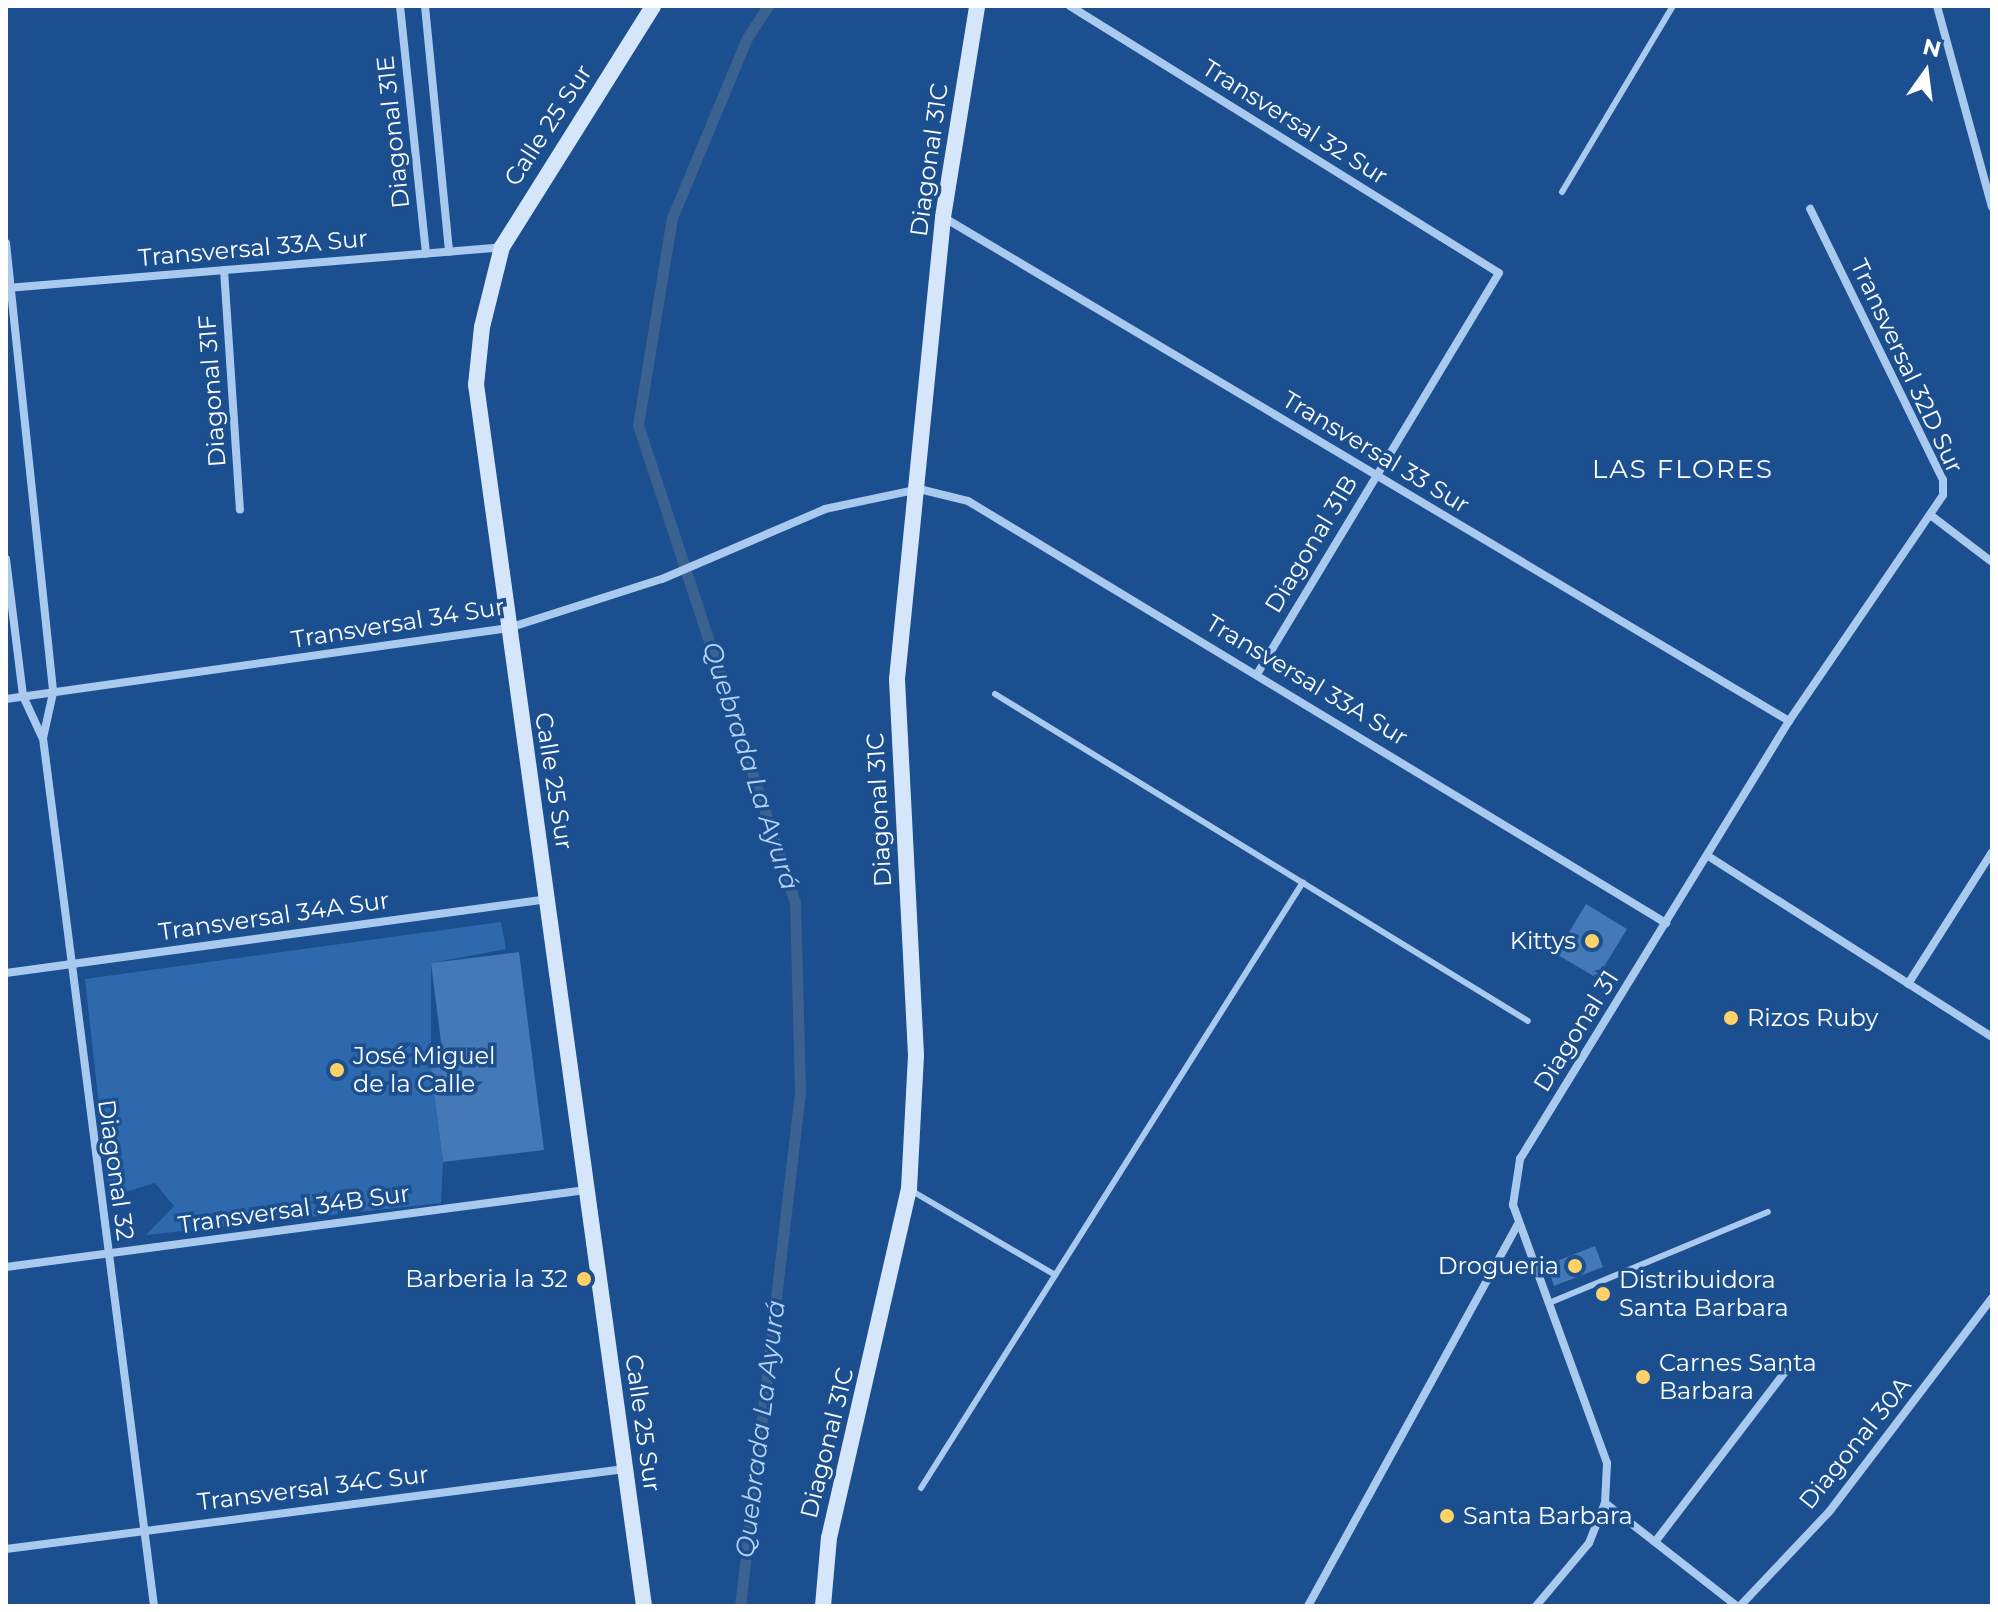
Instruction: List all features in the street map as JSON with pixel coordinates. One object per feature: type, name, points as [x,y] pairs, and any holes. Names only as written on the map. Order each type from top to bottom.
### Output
[{"type":"main road","name":"Calle 25 Sur","points":[[644,1606],[476,385],[482,327],[502,247],[653,6]]},
{"type":"main road","name":"Diagonal 31C","points":[[823,1606],[829,1538],[909,1189],[916,1055],[898,789],[897,679],[919,489],[943,217],[977,6]]},
{"type":"street","name":"Diagonal 31E","points":[[400,6],[426,254]]},
{"type":"street","name":"Diagonal 31E","points":[[425,6],[449,252]]},
{"type":"street","name":"Transversal 32 Sur","points":[[1070,6],[1499,273]]},
{"type":"street","points":[[1937,6],[1992,207]]},
{"type":"street","name":"Transversal 32D Sur","points":[[1810,209],[1943,480],[1933,517]]},
{"type":"street","name":"Transversal 33 Sur","points":[[943,217],[1789,721]]},
{"type":"street","name":"Diagonal 32","points":[[6,243],[53,693],[43,738]]},
{"type":"street","name":"Transversal 33A Sur","points":[[9,288],[502,247]]},
{"type":"street","name":"Diagonal 31F","points":[[224,270],[240,509]]},
{"type":"street","name":"Diagonal 31B","points":[[1258,673],[1499,273]]},
{"type":"street","name":"Transversal 33A Sur","points":[[919,489],[968,501],[1258,673],[1666,923]]},
{"type":"street","name":"Transversal 34 Sur","points":[[6,699],[509,628],[662,579],[825,509],[919,489]]},
{"type":"street","points":[[1933,517],[1992,562]]},
{"type":"street","name":"Diagonal 31","points":[[1536,1606],[1589,1543],[1605,1503],[1607,1463],[1518,1224],[1511,1185],[1520,1159],[1789,721],[1889,570],[1933,517]]},
{"type":"street","name":"Diagonal 32","points":[[6,559],[23,696],[43,738],[69,964],[154,1606]]},
{"type":"street","points":[[1908,984],[1992,852]]},
{"type":"street","points":[[1708,856],[1992,1037]]},
{"type":"street","name":"Transversal 34A Sur","points":[[6,973],[548,899]]},
{"type":"street","name":"Transversal 34B Sur","points":[[6,1267],[587,1190]]},
{"type":"street","points":[[1308,1606],[1518,1224]]},
{"type":"street","name":"Diagonal 30A","points":[[1739,1606],[1758,1580],[1829,1512],[1992,1298]]},
{"type":"street","points":[[1655,1542],[1785,1372]]},
{"type":"street","name":"Transversal 34C Sur","points":[[6,1549],[625,1469]]},
{"type":"street","points":[[1605,1503],[1739,1606]]},
{"type":"lane","points":[[1562,192],[1673,6]]},
{"type":"lane","points":[[995,694],[1528,1021]]},
{"type":"lane","points":[[921,1488],[1303,882]]},
{"type":"lane","points":[[909,1189],[1055,1275]]},
{"type":"lane","points":[[1549,1303],[1768,1212]]},
{"type":"shaded area","name":"José Miguel de la Calle","points":[[501,922],[506,949],[431,963],[431,1068],[443,1162],[441,1203],[146,1235],[174,1206],[155,1183],[109,1197],[85,979]]},
{"type":"building","name":"Kittys","points":[[1586,904],[1627,929],[1597,978],[1556,954]]},
{"type":"building","points":[[519,952],[544,1150],[443,1162],[431,1068],[444,1066],[431,963]]},
{"type":"building","name":"Drogueria","points":[[1595,1246],[1603,1267],[1554,1286],[1547,1265]]},
{"type":"waterway","name":"Quebrada La Ayurá","points":[[740,1606],[800,1092],[795,903],[638,425],[672,218],[747,38],[768,6]]},
{"type":"place","name":"Kittys","points":[[1592,941]]},
{"type":"place","name":"Rizos Ruby","points":[[1731,1018]]},
{"type":"place","name":"José Miguel de la Calle","points":[[337,1070]]},
{"type":"place","name":"Drogueria","points":[[1575,1266]]},
{"type":"place","name":"Barberia la 32","points":[[584,1279]]},
{"type":"place","name":"Distribuidora Santa Barbara","points":[[1603,1294]]},
{"type":"place","name":"Carnes Santa Barbara","points":[[1643,1377]]},
{"type":"place","name":"Santa Barbara","points":[[1447,1516]]},
{"type":"district","name":"LAS FLORES","points":[[1683,470]]}]
